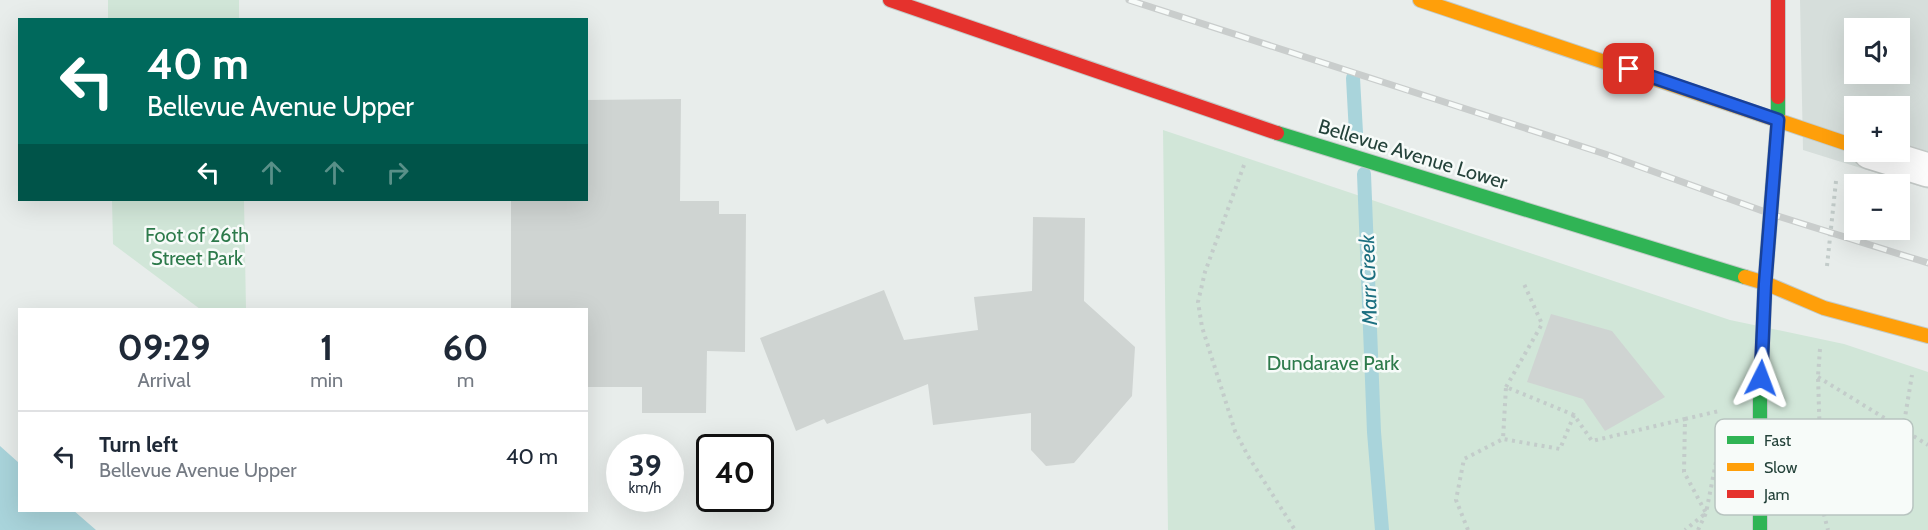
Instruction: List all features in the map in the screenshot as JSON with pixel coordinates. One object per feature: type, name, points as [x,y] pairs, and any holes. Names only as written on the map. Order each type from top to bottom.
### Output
[{"type":"street","name":"Bellevue Avenue Lower","points":[[890,0],[1258,127],[1765,284],[1824,308],[1922,334]]},
{"type":"street","points":[[1420,0],[1844,143]]},
{"type":"street","points":[[1760,419],[1765,284],[1778,120],[1778,0]]},
{"type":"street","points":[[1902,162],[1928,170]]},
{"type":"path","points":[[1258,127],[1205,272],[1198,302],[1202,327],[1235,431],[1248,456],[1295,530]]},
{"type":"path","points":[[1826,275],[1837,171]]},
{"type":"path","points":[[1503,439],[1506,387],[1542,324],[1524,284]]},
{"type":"path","points":[[1905,419],[1922,334]]},
{"type":"path","points":[[1819,419],[1820,345]]},
{"type":"path","points":[[1818,376],[1887,419]]},
{"type":"path","points":[[1506,387],[1574,415],[1592,441],[1726,410]]},
{"type":"path","points":[[1468,530],[1456,500],[1464,459],[1503,439],[1560,449],[1574,415]]},
{"type":"path","points":[[1684,419],[1684,472],[1706,513]]},
{"type":"path","points":[[1913,435],[1928,445]]},
{"type":"path","points":[[1698,530],[1706,513],[1715,466]]},
{"type":"path","points":[[1685,530],[1706,513]]},
{"type":"path","points":[[1824,515],[1828,530]]},
{"type":"shaded area","points":[[1800,0],[1928,0],[1928,189],[1910,183],[1910,174],[1880,174],[1803,150]]},
{"type":"green space","points":[[108,0],[239,0],[239,18],[108,18]]},
{"type":"green space","name":"Dundarave Park","points":[[1163,130],[1730,320],[1844,344],[1928,372],[1928,530],[1168,530]]},
{"type":"green space","name":"Foot of 26th Street Park","points":[[112,201],[244,201],[246,308],[199,308],[113,244]]},
{"type":"water","points":[[0,446],[18,462],[18,512],[75,512],[96,530],[0,530]]},
{"type":"building","points":[[681,99],[680,201],[719,201],[719,214],[746,214],[745,352],[707,351],[706,413],[642,413],[642,387],[588,387],[588,308],[511,308],[511,201],[588,201],[588,100]]},
{"type":"building","points":[[1033,217],[1085,218],[1084,301],[1135,347],[1132,396],[1074,463],[1046,466],[1031,450],[1031,413],[933,425],[928,384],[827,424],[824,419],[796,431],[760,338],[884,290],[904,340],[978,330],[974,297],[1032,291]]},
{"type":"building","points":[[1551,314],[1612,331],[1665,397],[1605,431],[1583,399],[1527,382]]},
{"type":"waterway","name":"Marr Creek","points":[[1353,78],[1356,133]]},
{"type":"waterway","name":"Marr Creek","points":[[1364,174],[1374,432],[1382,530]]},
{"type":"railway","points":[[1129,0],[1605,154],[1771,214],[1928,263]]},
{"type":"traffic: fast","points":[[1760,419],[1765,283],[1778,97]]},
{"type":"traffic: fast","points":[[1277,133],[1745,277]]},
{"type":"traffic: fast","points":[[1760,515],[1760,530]]},
{"type":"traffic: slow","points":[[1420,0],[1844,143]]},
{"type":"traffic: slow","points":[[1745,277],[1824,308],[1928,336]]},
{"type":"traffic: jam","points":[[890,0],[1277,133]]},
{"type":"traffic: jam","points":[[1778,0],[1778,97]]},
{"type":"route","points":[[1629,69],[1778,120],[1765,284],[1761,378]]}]
